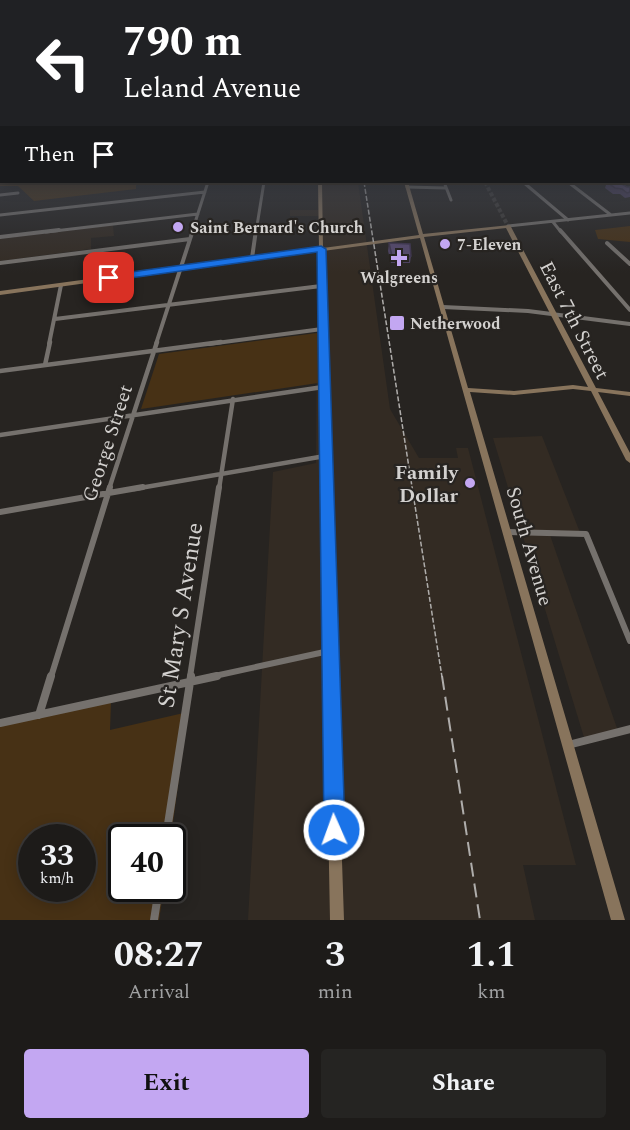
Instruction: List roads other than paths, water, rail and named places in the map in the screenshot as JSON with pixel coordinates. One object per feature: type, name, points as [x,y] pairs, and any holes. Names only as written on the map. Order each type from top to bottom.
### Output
[{"type":"street","name":"George Street","points":[[39,714],[207,187]]},
{"type":"street","points":[[252,258],[263,187]]},
{"type":"street","points":[[320,187],[337,920]]},
{"type":"street","name":"South Avenue","points":[[407,187],[618,920]]},
{"type":"street","points":[[435,187],[446,188],[451,200]]},
{"type":"street","points":[[529,187],[568,220]]},
{"type":"street","points":[[574,187],[611,215]]},
{"type":"street","points":[[0,215],[205,192]]},
{"type":"street","points":[[0,195],[18,194]]},
{"type":"street","points":[[0,293],[421,236],[630,213]]},
{"type":"street","points":[[0,237],[198,214]]},
{"type":"street","points":[[554,222],[630,310]]},
{"type":"street","name":"East 7th Street","points":[[508,226],[630,460]]},
{"type":"street","points":[[0,263],[190,239]]},
{"type":"street","points":[[607,243],[630,264]]},
{"type":"street","points":[[45,365],[61,285]]},
{"type":"street","points":[[55,320],[321,286]]},
{"type":"street","points":[[442,307],[555,314],[630,324]]},
{"type":"street","points":[[0,371],[322,328]]},
{"type":"street","points":[[0,435],[323,387]]},
{"type":"street","points":[[466,390],[514,393],[556,387],[592,388],[630,394]]},
{"type":"street","name":"St Mary S Avenue","points":[[168,824],[233,399]]},
{"type":"street","points":[[0,512],[325,456]]},
{"type":"street","points":[[507,532],[586,534],[630,641]]},
{"type":"street","points":[[0,723],[330,651]]},
{"type":"street","points":[[568,745],[630,729]]},
{"type":"street","points":[[154,920],[157,902]]},
{"type":"tunnel","points":[[488,187],[508,226]]},
{"type":"railway","points":[[365,187],[442,677]]},
{"type":"railway","points":[[442,676],[480,920]]},
{"type":"place","name":"Saint Bernard's Church","points":[[178,227]]},
{"type":"place","name":"7-Eleven","points":[[445,244]]},
{"type":"place","name":"Walgreens","points":[[399,258]]},
{"type":"place","name":"Netherwood","points":[[397,323]]},
{"type":"place","name":"Family Dollar","points":[[470,483]]}]
